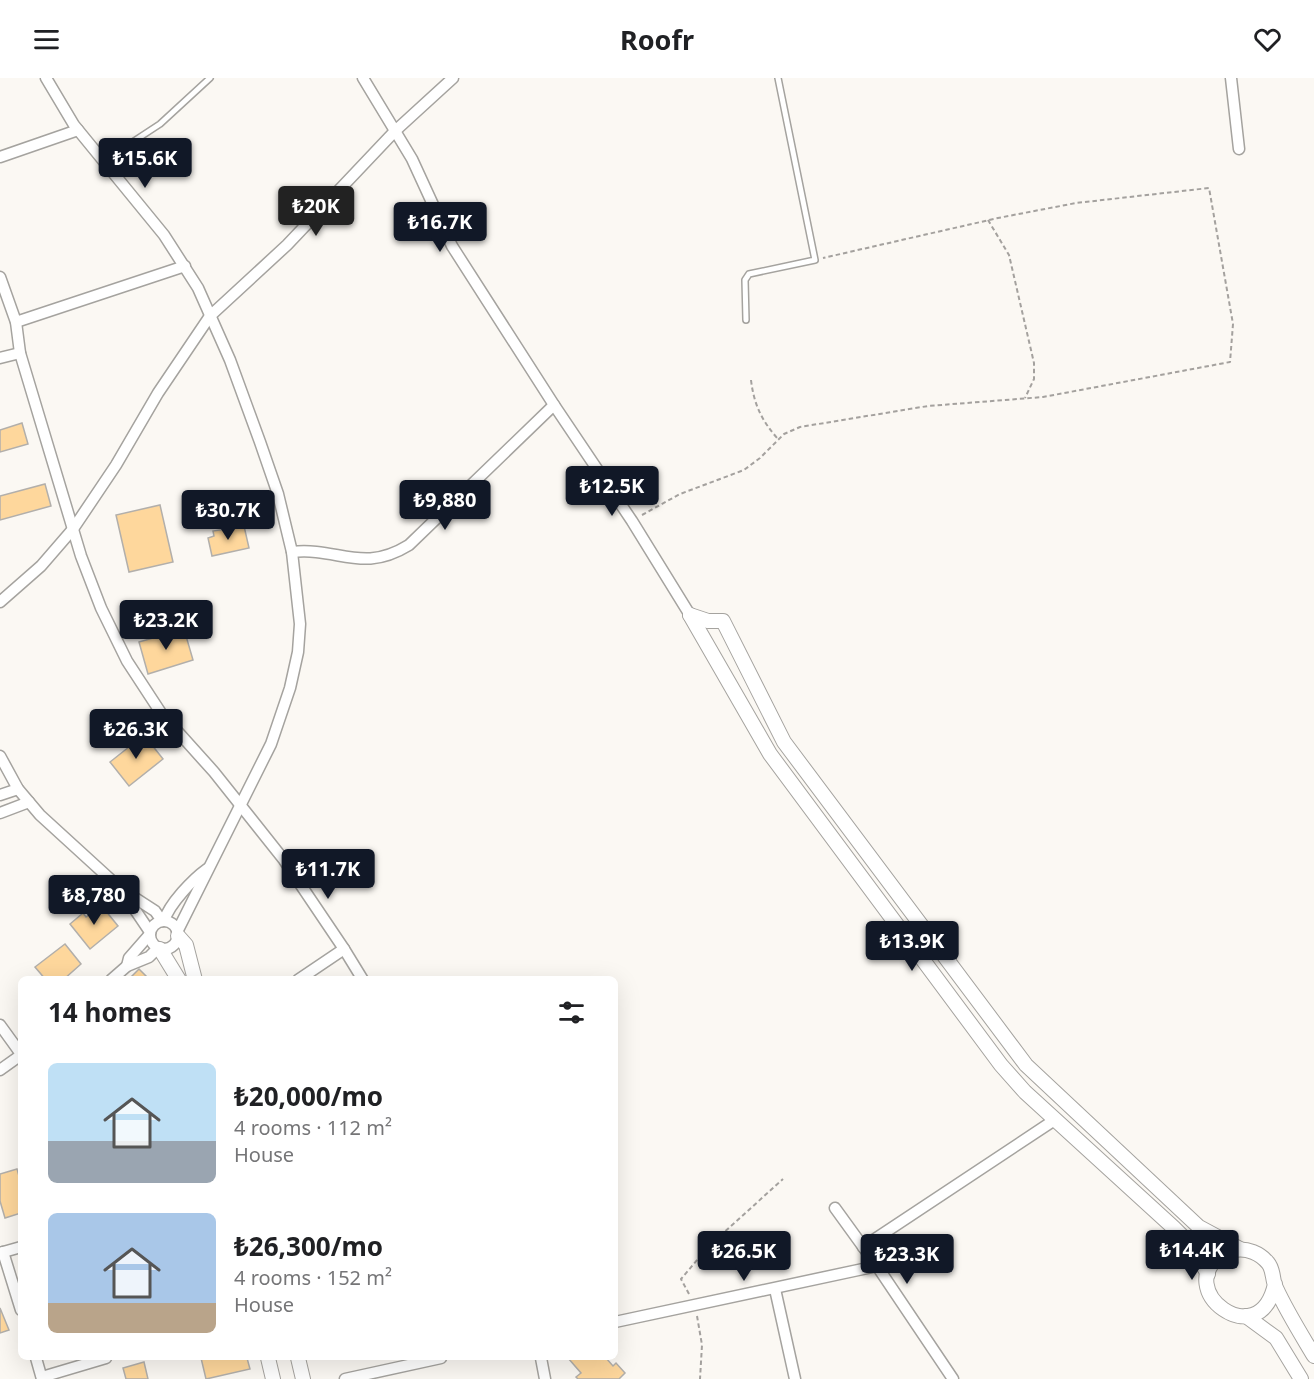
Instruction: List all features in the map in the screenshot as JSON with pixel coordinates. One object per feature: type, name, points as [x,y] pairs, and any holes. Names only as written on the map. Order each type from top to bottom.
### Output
[{"type":"street","points":[[46,78],[78,130],[96,154],[164,235],[185,266],[210,316],[230,360],[269,468],[292,552],[300,624],[296,666],[277,728],[241,807],[207,868],[204,882],[174,945],[159,949],[148,957],[127,966],[116,976]]},
{"type":"street","points":[[363,78],[412,159],[452,246],[632,521],[771,754],[1001,1065],[1025,1092],[1191,1245],[1208,1274]]},
{"type":"street","points":[[0,602],[41,566],[73,529],[116,465],[158,393],[210,316],[287,245],[395,131],[453,78]]},
{"type":"street","points":[[1230,78],[1239,148]]},
{"type":"street","points":[[0,157],[78,130]]},
{"type":"street","points":[[16,322],[185,266]]},
{"type":"street","points":[[0,277],[16,322],[20,353],[73,529],[101,608],[138,679],[177,734],[214,772],[284,860],[361,976]]},
{"type":"street","points":[[0,358],[20,353]]},
{"type":"street","points":[[292,552],[313,552],[362,561],[385,557],[401,550],[554,405]]},
{"type":"street","points":[[690,615],[708,621],[723,621],[784,742],[1026,1065],[1199,1227],[1240,1249],[1260,1255],[1268,1263],[1275,1284],[1314,1356]]},
{"type":"street","points":[[0,756],[18,789],[29,802],[121,889],[155,911],[163,921],[172,924],[186,945],[194,976]]},
{"type":"street","points":[[0,795],[18,789]]},
{"type":"street","points":[[0,813],[29,802]]},
{"type":"street","points":[[127,966],[129,958],[154,926],[163,921],[174,903],[196,877],[207,868]]},
{"type":"street","points":[[121,889],[150,933],[152,944],[159,949],[176,976]]},
{"type":"street","points":[[304,976],[344,949]]},
{"type":"street","points":[[0,1025],[18,1050]]},
{"type":"street","points":[[0,1070],[18,1056]]},
{"type":"street","points":[[863,1247],[1056,1119]]},
{"type":"street","points":[[835,1208],[877,1266],[952,1379]]},
{"type":"street","points":[[18,1248],[2,1253],[18,1301]]},
{"type":"street","points":[[1240,1249],[1220,1256],[1208,1274],[1207,1284],[1214,1304],[1223,1312],[1246,1317],[1266,1306],[1275,1284]]},
{"type":"street","points":[[618,1321],[877,1266]]},
{"type":"street","points":[[775,1289],[795,1379]]},
{"type":"street","points":[[1246,1317],[1276,1338],[1301,1379]]},
{"type":"street","points":[[37,1360],[42,1378],[100,1360]]},
{"type":"street","points":[[268,1360],[273,1379]]},
{"type":"street","points":[[298,1360],[303,1379]]},
{"type":"street","points":[[345,1379],[432,1360]]},
{"type":"street","points":[[541,1360],[546,1379]]},
{"type":"lane","points":[[96,154],[131,143],[160,124],[210,78]]},
{"type":"lane","points":[[746,320],[745,280],[749,274],[815,260],[778,78]]},
{"type":"path","points":[[632,521],[680,494],[744,470],[760,458],[778,439],[791,430],[808,425],[928,406],[1024,399],[1230,363],[1233,324],[1209,188],[1076,203],[988,220],[815,260]]},
{"type":"path","points":[[988,220],[1009,255],[1034,363],[1034,379],[1024,399]]},
{"type":"path","points":[[751,380],[754,399],[762,421],[778,439]]},
{"type":"path","points":[[699,1379],[702,1345],[694,1306],[681,1279],[709,1246],[783,1179]]},
{"type":"building","points":[[22,423],[28,444],[0,452],[0,430]]},
{"type":"building","points":[[45,484],[51,506],[0,520],[0,496]]},
{"type":"building","points":[[160,505],[173,562],[129,572],[116,515]]},
{"type":"building","points":[[244,526],[249,548],[212,556],[208,538],[214,536],[213,531]]},
{"type":"building","points":[[184,629],[193,660],[148,674],[139,642]]},
{"type":"building","points":[[144,735],[163,759],[129,786],[110,762]]},
{"type":"building","points":[[101,905],[118,926],[90,949],[70,924],[83,913],[86,917]]},
{"type":"building","points":[[65,944],[81,964],[68,976],[43,976],[35,967]]},
{"type":"building","points":[[139,969],[146,976],[132,976]]},
{"type":"building","points":[[17,1169],[18,1172],[18,1214],[5,1218],[0,1201],[0,1174]]},
{"type":"building","points":[[0,1308],[9,1330],[0,1333]]},
{"type":"building","points":[[201,1360],[248,1360],[250,1369],[206,1379]]},
{"type":"building","points":[[570,1360],[608,1360],[613,1366],[616,1363],[625,1373],[619,1379],[578,1379],[576,1377],[581,1373]]},
{"type":"building","points":[[144,1362],[148,1379],[126,1379],[123,1368]]}]
